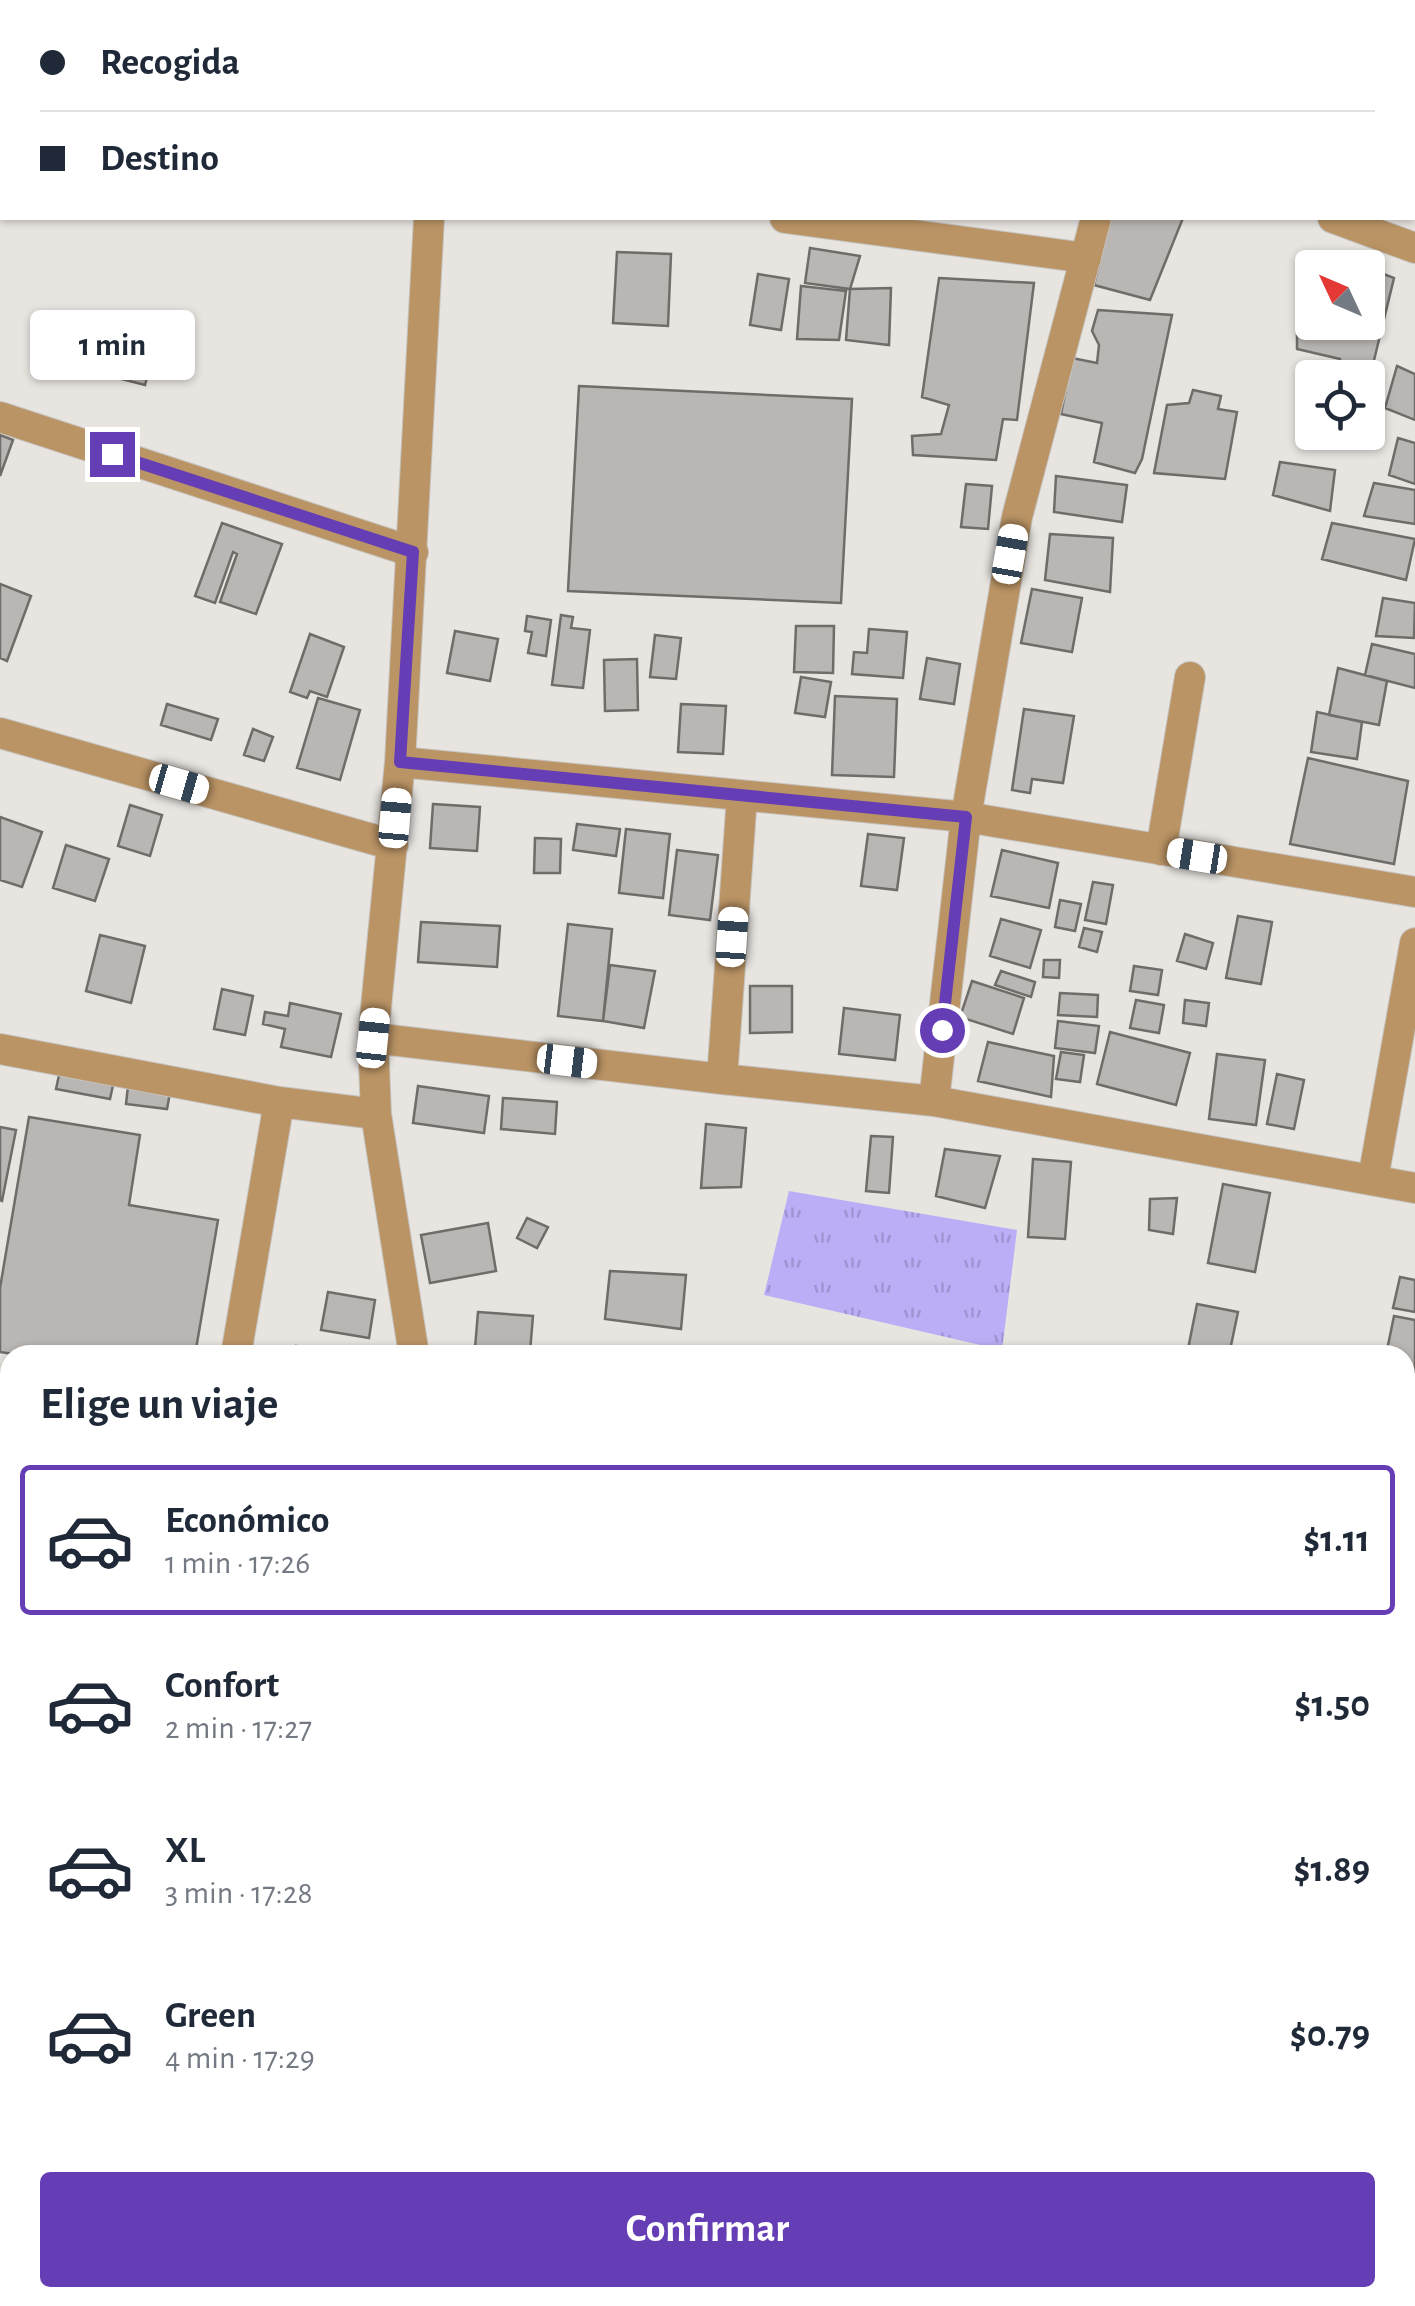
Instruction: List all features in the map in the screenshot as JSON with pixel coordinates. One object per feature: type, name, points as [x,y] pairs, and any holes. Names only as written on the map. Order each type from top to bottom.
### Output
[{"type":"street","points":[[412,1345],[376,1114],[373,1038],[400,762],[429,220]]},
{"type":"street","points":[[801,220],[1086,258]]},
{"type":"street","points":[[934,1101],[966,817],[1017,516],[1096,220]]},
{"type":"street","points":[[1338,220],[1415,248]]},
{"type":"street","points":[[0,417],[413,552]]},
{"type":"street","points":[[1161,850],[1190,677]]},
{"type":"street","points":[[0,734],[393,845]]},
{"type":"street","points":[[400,762],[966,817],[1415,892]]},
{"type":"street","points":[[722,1079],[742,796]]},
{"type":"street","points":[[1373,1179],[1415,943]]},
{"type":"street","points":[[373,1038],[934,1101],[1415,1188]]},
{"type":"street","points":[[0,1049],[279,1102],[376,1114]]},
{"type":"street","points":[[238,1345],[279,1102]]},
{"type":"green space","points":[[789,1191],[1017,1230],[1003,1345],[980,1345],[764,1295]]},
{"type":"building","points":[[1110,220],[1182,220],[1150,300],[1094,285]]},
{"type":"building","points":[[810,248],[860,256],[850,289],[805,283]]},
{"type":"building","points":[[617,252],[671,254],[668,326],[613,323]]},
{"type":"building","points":[[758,274],[789,279],[781,330],[750,325]]},
{"type":"building","points":[[1385,275],[1394,278],[1385,315]]},
{"type":"building","points":[[939,278],[1034,283],[1017,420],[1003,419],[996,460],[913,455],[912,436],[941,434],[949,405],[922,397]]},
{"type":"building","points":[[801,286],[846,291],[839,340],[797,339]]},
{"type":"building","points":[[891,288],[889,345],[846,340],[850,289]]},
{"type":"building","points":[[1098,310],[1172,315],[1142,459],[1135,473],[1094,462],[1102,423],[1061,414],[1072,358],[1097,363],[1099,345],[1092,331]]},
{"type":"building","points":[[131,329],[158,336],[145,385],[118,378]]},
{"type":"building","points":[[1297,340],[1379,340],[1374,360],[1340,360],[1297,349]]},
{"type":"building","points":[[1397,366],[1415,374],[1415,420],[1385,408]]},
{"type":"building","points":[[579,386],[852,399],[841,603],[568,591]]},
{"type":"building","points":[[1193,390],[1221,396],[1218,409],[1237,412],[1225,479],[1154,473],[1167,405],[1189,403]]},
{"type":"building","points":[[0,435],[13,440],[0,476]]},
{"type":"building","points":[[1398,438],[1415,443],[1415,484],[1389,475]]},
{"type":"building","points":[[1280,462],[1335,470],[1330,511],[1273,495]]},
{"type":"building","points":[[1056,476],[1127,485],[1122,522],[1054,512]]},
{"type":"building","points":[[1374,483],[1415,490],[1415,524],[1364,516]]},
{"type":"building","points":[[966,484],[992,486],[988,529],[961,527]]},
{"type":"building","points":[[222,523],[282,544],[256,614],[220,602],[237,554],[233,552],[215,603],[195,596]]},
{"type":"building","points":[[1332,523],[1415,539],[1406,580],[1322,559]]},
{"type":"building","points":[[1050,534],[1113,538],[1110,592],[1045,580]]},
{"type":"building","points":[[0,584],[31,596],[7,661],[0,658]]},
{"type":"building","points":[[1032,589],[1082,598],[1072,652],[1021,643]]},
{"type":"building","points":[[1383,598],[1415,603],[1414,638],[1376,636]]},
{"type":"building","points":[[561,615],[573,617],[571,628],[590,630],[583,688],[552,685]]},
{"type":"building","points":[[527,616],[551,620],[546,656],[528,653],[532,632],[525,631]]},
{"type":"building","points":[[796,626],[834,626],[833,673],[794,672]]},
{"type":"building","points":[[869,629],[907,632],[903,678],[852,674],[854,652],[867,653]]},
{"type":"building","points":[[455,631],[498,639],[490,681],[447,673]]},
{"type":"building","points":[[310,634],[344,647],[327,697],[310,691],[307,698],[290,692]]},
{"type":"building","points":[[655,635],[681,638],[676,679],[650,677]]},
{"type":"building","points":[[1372,644],[1415,654],[1415,688],[1365,675]]},
{"type":"building","points":[[927,658],[960,664],[954,704],[920,699]]},
{"type":"building","points":[[637,659],[638,710],[605,711],[604,660]]},
{"type":"building","points":[[1338,668],[1387,681],[1379,725],[1329,715]]},
{"type":"building","points":[[801,677],[831,682],[825,717],[795,713]]},
{"type":"building","points":[[835,696],[897,699],[894,777],[832,775]]},
{"type":"building","points":[[318,698],[360,710],[340,780],[297,768]]},
{"type":"building","points":[[167,704],[218,719],[211,740],[161,725]]},
{"type":"building","points":[[681,704],[726,706],[723,754],[678,752]]},
{"type":"building","points":[[1024,709],[1074,716],[1063,783],[1032,779],[1030,793],[1012,790]]},
{"type":"building","points":[[1317,712],[1362,722],[1357,759],[1311,752]]},
{"type":"building","points":[[253,729],[273,737],[264,761],[244,755]]},
{"type":"building","points":[[1308,758],[1408,781],[1394,864],[1290,844]]},
{"type":"building","points":[[433,804],[480,807],[477,851],[430,848]]},
{"type":"building","points":[[130,805],[162,815],[150,856],[118,846]]},
{"type":"building","points":[[0,817],[42,832],[22,887],[0,880]]},
{"type":"building","points":[[577,824],[620,829],[616,856],[573,850]]},
{"type":"building","points":[[626,829],[670,834],[663,898],[619,893]]},
{"type":"building","points":[[868,834],[904,838],[897,890],[861,886]]},
{"type":"building","points":[[535,838],[561,839],[560,873],[534,873]]},
{"type":"building","points":[[66,845],[109,859],[95,901],[53,888]]},
{"type":"building","points":[[677,850],[718,855],[710,920],[669,915]]},
{"type":"building","points":[[1002,850],[1058,863],[1049,908],[991,896]]},
{"type":"building","points":[[1093,882],[1113,885],[1106,924],[1085,920]]},
{"type":"building","points":[[1060,900],[1081,904],[1075,931],[1055,927]]},
{"type":"building","points":[[1238,916],[1272,922],[1261,984],[1226,978]]},
{"type":"building","points":[[1001,919],[1041,930],[1030,968],[990,956]]},
{"type":"building","points":[[421,922],[500,926],[497,967],[418,962]]},
{"type":"building","points":[[568,924],[612,929],[603,1021],[558,1016]]},
{"type":"building","points":[[1084,928],[1102,932],[1097,952],[1079,947]]},
{"type":"building","points":[[1185,934],[1213,943],[1206,969],[1177,961]]},
{"type":"building","points":[[100,935],[145,946],[131,1003],[86,991]]},
{"type":"building","points":[[1044,960],[1060,960],[1059,978],[1043,977]]},
{"type":"building","points":[[610,965],[655,971],[644,1028],[603,1021]]},
{"type":"building","points":[[1134,966],[1162,970],[1158,995],[1130,991]]},
{"type":"building","points":[[1001,971],[1035,982],[1031,997],[995,985]]},
{"type":"building","points":[[972,981],[1024,998],[1013,1034],[960,1017]]},
{"type":"building","points":[[750,986],[792,986],[792,1032],[750,1033]]},
{"type":"building","points":[[222,989],[253,996],[245,1035],[214,1029]]},
{"type":"building","points":[[1060,993],[1098,995],[1097,1017],[1058,1015]]},
{"type":"building","points":[[1136,1000],[1164,1005],[1159,1033],[1130,1028]]},
{"type":"building","points":[[1185,1000],[1209,1003],[1206,1026],[1183,1023]]},
{"type":"building","points":[[290,1003],[341,1014],[331,1057],[281,1047],[285,1029],[263,1024],[265,1012],[288,1016]]},
{"type":"building","points":[[844,1008],[900,1015],[895,1060],[839,1054]]},
{"type":"building","points":[[1058,1021],[1099,1026],[1095,1053],[1055,1048]]},
{"type":"building","points":[[1110,1032],[1190,1053],[1176,1105],[1097,1084]]},
{"type":"building","points":[[988,1042],[1054,1056],[1051,1097],[978,1081]]},
{"type":"building","points":[[1061,1052],[1084,1055],[1080,1082],[1056,1079]]},
{"type":"building","points":[[1217,1054],[1265,1060],[1256,1125],[1209,1119]]},
{"type":"building","points":[[61,1066],[115,1076],[110,1099],[56,1089]]},
{"type":"building","points":[[1277,1074],[1304,1080],[1294,1129],[1267,1124]]},
{"type":"building","points":[[129,1077],[172,1082],[167,1109],[126,1104]]},
{"type":"building","points":[[418,1086],[489,1096],[484,1133],[413,1123]]},
{"type":"building","points":[[503,1098],[557,1102],[555,1134],[501,1129]]},
{"type":"building","points":[[29,1117],[140,1135],[129,1205],[218,1220],[197,1345],[0,1345],[0,1288]]},
{"type":"building","points":[[706,1124],[746,1128],[741,1187],[701,1188]]},
{"type":"building","points":[[0,1127],[16,1130],[2,1201],[0,1200]]},
{"type":"building","points":[[871,1136],[893,1137],[889,1193],[866,1191]]},
{"type":"building","points":[[945,1149],[1000,1156],[985,1208],[936,1196]]},
{"type":"building","points":[[1033,1159],[1071,1162],[1065,1239],[1028,1237]]},
{"type":"building","points":[[1223,1184],[1270,1193],[1255,1272],[1208,1263]]},
{"type":"building","points":[[1177,1198],[1173,1234],[1149,1230],[1150,1199]]},
{"type":"building","points":[[527,1218],[548,1227],[537,1248],[517,1238]]},
{"type":"building","points":[[488,1223],[496,1271],[430,1283],[421,1235]]},
{"type":"building","points":[[610,1271],[686,1275],[681,1329],[605,1319]]},
{"type":"building","points":[[1400,1277],[1415,1280],[1415,1312],[1393,1308]]},
{"type":"building","points":[[328,1292],[375,1300],[369,1338],[321,1330]]},
{"type":"building","points":[[1197,1304],[1238,1312],[1231,1345],[1189,1345]]},
{"type":"building","points":[[478,1312],[533,1316],[531,1345],[475,1345]]},
{"type":"building","points":[[1394,1316],[1415,1320],[1415,1345],[1388,1345]]},
{"type":"route","points":[[112,454],[413,552],[400,762],[966,817],[942,1030]]}]
